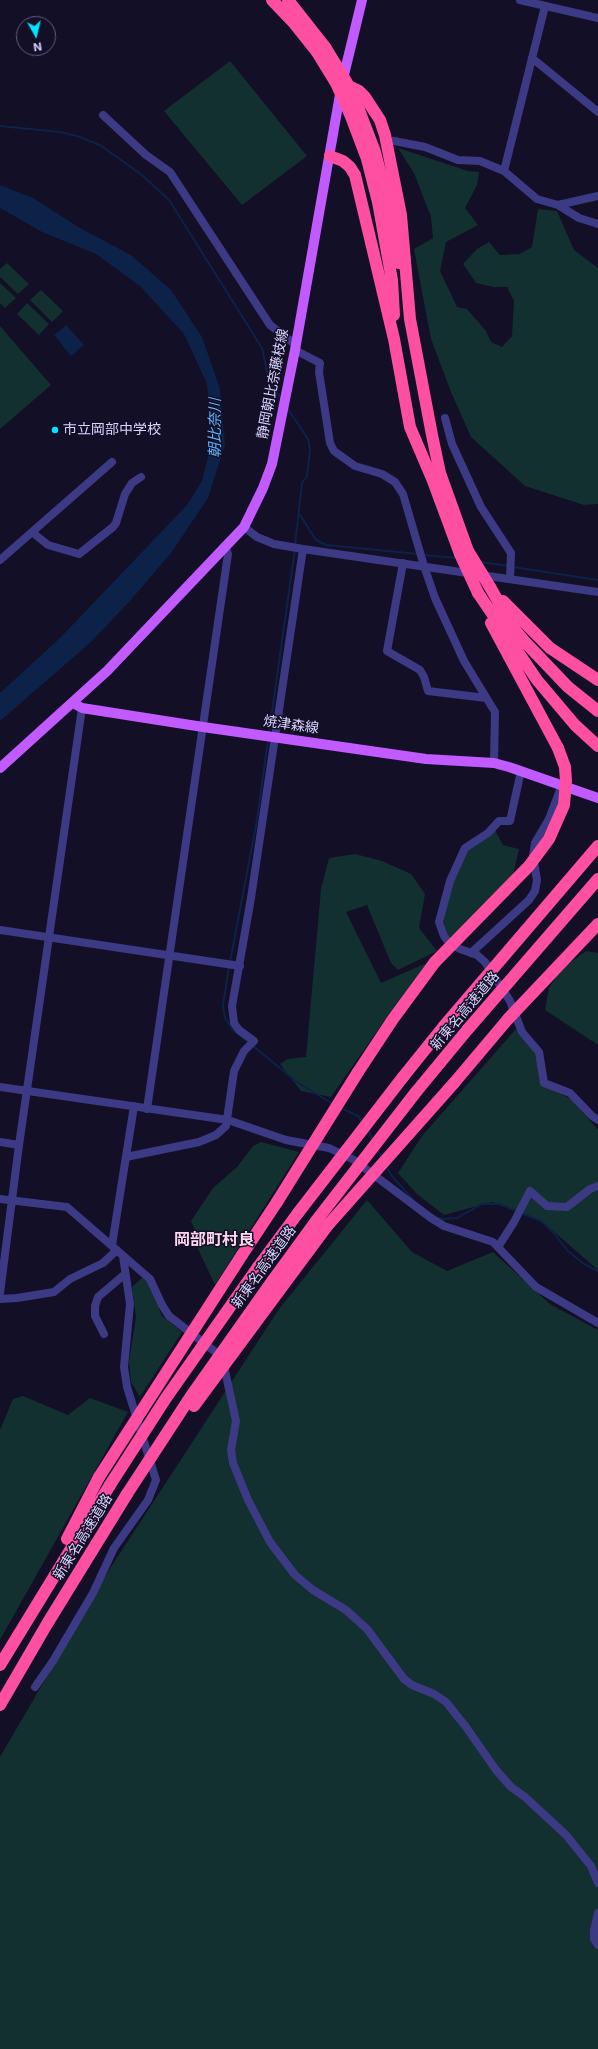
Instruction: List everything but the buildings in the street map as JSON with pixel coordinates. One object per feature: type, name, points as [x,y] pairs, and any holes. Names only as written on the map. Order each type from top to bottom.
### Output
[{"type":"highway","points":[[272,0],[321,49]]},
{"type":"highway","points":[[18,1633],[99,1477],[277,1202],[358,1072],[393,1019],[435,962],[529,866],[549,839],[564,805],[566,781],[565,767],[558,748],[545,720],[497,636],[478,593],[440,473],[382,180],[375,152],[355,112],[336,83],[321,49],[288,0]]},
{"type":"highway","points":[[342,83],[359,91],[366,97],[380,120],[385,136],[401,215],[410,319]]},
{"type":"highway","points":[[355,112],[378,202],[392,280],[394,338]]},
{"type":"highway","points":[[330,156],[343,161],[350,166],[355,175],[394,338],[410,427],[464,552],[490,588],[514,629],[540,659],[593,708]]},
{"type":"highway","points":[[490,588],[550,648],[598,680]]},
{"type":"highway","points":[[478,593],[537,680],[575,725],[598,746]]},
{"type":"highway","name":"新東名高速道路","points":[[0,1665],[18,1633],[110,1485],[166,1398],[258,1267],[298,1213],[444,1026],[598,846]]},
{"type":"highway","name":"新東名高速道路","points":[[0,1705],[47,1624],[127,1494],[191,1396],[272,1280],[416,1092],[468,1029],[598,879]]},
{"type":"highway","points":[[127,1494],[328,1225],[454,1083],[508,1019],[598,924]]},
{"type":"main road","name":"静岡朝比奈藤枝線","points":[[73,703],[107,671],[244,528],[268,476],[295,348],[342,83],[362,0]]},
{"type":"main road","name":"焼津森線","points":[[73,703],[82,708],[426,760],[494,763],[598,798]]},
{"type":"main road","points":[[0,768],[73,703]]},
{"type":"street","points":[[520,0],[598,18]]},
{"type":"street","points":[[504,171],[544,6]]},
{"type":"street","points":[[532,58],[598,112]]},
{"type":"street","points":[[103,115],[146,155],[170,172],[270,325],[295,348],[320,363],[319,372],[330,443],[334,451],[355,466],[382,474],[399,488],[424,566],[450,631],[496,716],[494,763]]},
{"type":"street","points":[[394,141],[425,147],[458,160],[480,161],[504,171],[538,199],[558,205],[579,218],[598,224]]},
{"type":"street","points":[[558,205],[598,196]]},
{"type":"street","points":[[445,418],[452,444],[481,507],[511,553],[510,579]]},
{"type":"street","points":[[0,560],[112,462]]},
{"type":"street","points":[[32,532],[48,545],[79,554],[113,527],[116,523],[124,494],[132,483],[141,477]]},
{"type":"street","points":[[244,528],[257,537],[274,544],[598,592]]},
{"type":"street","points":[[147,1109],[228,554],[225,547]]},
{"type":"street","points":[[126,1157],[199,1142],[216,1135],[226,1126],[234,1071],[240,1057],[254,1041],[239,1030],[234,1022],[232,1006],[240,966],[303,549]]},
{"type":"street","points":[[403,563],[387,651],[420,670],[424,677],[428,691],[486,698]]},
{"type":"street","points":[[0,1293],[19,1145],[28,1091],[82,708]]},
{"type":"street","points":[[521,771],[510,821],[499,820],[488,833],[465,848],[450,881],[439,922],[444,936],[454,946],[477,955],[485,962],[510,1001],[522,1032],[539,1052],[544,1083],[570,1093],[592,1116],[598,1120]]},
{"type":"street","points":[[471,953],[529,900],[535,891],[537,880],[533,856],[535,843],[549,819],[562,785]]},
{"type":"street","points":[[0,930],[49,936],[240,966]]},
{"type":"street","points":[[0,1087],[228,1120],[286,1140],[328,1148],[354,1160],[430,1218],[444,1226],[493,1242],[536,1288],[598,1323]]},
{"type":"street","points":[[0,1299],[54,1292],[70,1279],[103,1263],[114,1247],[134,1106]]},
{"type":"street","points":[[0,1142],[19,1145]]},
{"type":"street","points":[[498,1247],[514,1222],[530,1191],[547,1206],[567,1207],[590,1189],[598,1186]]},
{"type":"street","points":[[0,1199],[67,1207],[150,1279],[162,1305],[169,1316],[222,1357],[236,1421],[231,1450],[235,1471],[270,1542],[295,1575],[313,1590],[346,1610],[367,1629],[404,1679],[434,1694],[446,1702],[466,1727],[496,1770],[511,1787],[525,1797],[566,1835],[591,1866],[598,1883]]},
{"type":"street","points":[[35,1687],[53,1661],[93,1593],[114,1548],[148,1500],[156,1480],[126,1381],[124,1358],[130,1317],[130,1304],[123,1256]]},
{"type":"street","points":[[104,1334],[96,1316],[95,1306],[98,1297],[125,1274]]},
{"type":"street","points":[[598,1913],[594,1930],[594,1939],[598,1945]]},
{"type":"green space","points":[[230,61],[307,156],[242,205],[164,111]]},
{"type":"green space","points":[[398,148],[468,171],[479,172],[477,185],[465,208],[478,225],[446,242],[440,271],[457,307],[467,309],[486,331],[491,342],[502,347],[512,336],[514,301],[507,287],[493,287],[476,283],[463,264],[477,249],[489,242],[500,255],[520,254],[532,247],[538,209],[557,211],[574,250],[598,268],[598,504],[584,505],[525,486],[471,437],[451,392],[431,339],[414,249],[433,238],[431,217],[414,173]]},
{"type":"green space","points":[[7,263],[29,284],[18,294],[0,277],[0,269]]},
{"type":"green space","points":[[0,283],[16,298],[5,308],[0,303]]},
{"type":"green space","points":[[41,290],[63,311],[52,322],[30,300]]},
{"type":"green space","points":[[27,303],[49,324],[39,335],[17,314]]},
{"type":"green space","points":[[0,326],[51,385],[0,429]]},
{"type":"green space","points":[[495,830],[503,845],[519,849],[513,875],[449,941],[443,919],[453,879],[469,845]]},
{"type":"green space","points":[[355,854],[382,861],[411,874],[425,894],[419,928],[437,951],[398,970],[391,963],[367,905],[346,912],[381,983],[429,962],[389,1014],[331,1097],[301,1091],[280,1064],[288,1059],[306,1057],[321,889],[329,858]]},
{"type":"green space","points":[[586,951],[598,953],[598,1045],[545,1010],[549,988],[561,969]]},
{"type":"green space","points":[[516,1029],[536,1052],[541,1083],[572,1100],[598,1130],[598,1270],[544,1223],[492,1202],[444,1215],[417,1194],[398,1173],[422,1136]]},
{"type":"green space","points":[[261,1142],[299,1152],[215,1285],[198,1249],[197,1236],[191,1221],[213,1188],[237,1167],[253,1146]]},
{"type":"green space","points":[[367,1200],[412,1252],[447,1271],[493,1252],[550,1304],[598,1330],[598,2049],[0,2049],[0,1757],[109,1570],[279,1309]]},
{"type":"green space","points":[[143,1277],[149,1284],[162,1316],[182,1332],[140,1397],[131,1382],[129,1361],[136,1317],[132,1287]]},
{"type":"green space","points":[[23,1396],[68,1415],[90,1398],[128,1412],[0,1640],[0,1430],[13,1399]]},
{"type":"water","name":"朝比奈川","points":[[0,185],[33,198],[80,228],[131,255],[171,290],[202,337],[220,389],[225,445],[208,498],[171,553],[129,602],[90,643],[0,721],[0,693],[60,638],[187,505],[202,481],[213,436],[207,384],[184,334],[140,286],[96,254],[42,232],[0,208]]},
{"type":"water","points":[[66,325],[84,345],[71,356],[54,335]]},
{"type":"waterway","points":[[0,126],[60,132],[77,136],[100,145],[142,175],[169,200],[262,348],[269,381],[282,400]]},
{"type":"waterway","points":[[288,409],[308,439],[310,450],[307,476],[302,483],[295,545]]},
{"type":"waterway","points":[[300,515],[316,540],[326,545],[418,554]]},
{"type":"waterway","points":[[269,733],[295,549]]},
{"type":"waterway","points":[[422,555],[458,558]]},
{"type":"waterway","points":[[480,562],[509,566]]},
{"type":"waterway","points":[[513,567],[598,580]]},
{"type":"waterway","points":[[230,962],[257,820],[268,740]]},
{"type":"waterway","points":[[229,966],[223,1006],[225,1018],[233,1030],[249,1043]]},
{"type":"waterway","points":[[253,1046],[297,1082],[333,1104]]},
{"type":"waterway","points":[[341,1108],[358,1116],[363,1123]]},
{"type":"waterway","points":[[368,1130],[373,1140]]},
{"type":"waterway","points":[[378,1150],[382,1158]]},
{"type":"waterway","points":[[386,1166],[392,1176],[414,1201]]},
{"type":"waterway","points":[[437,1218],[457,1218],[482,1204],[499,1204],[517,1211]]},
{"type":"waterway","points":[[521,1213],[541,1221],[553,1232],[567,1250],[584,1264],[598,1271]]},
{"type":"place","name":"市立岡部中学校","points":[[55,430]]},
{"type":"district","name":"岡部町村良","points":[[214,1240]]}]
